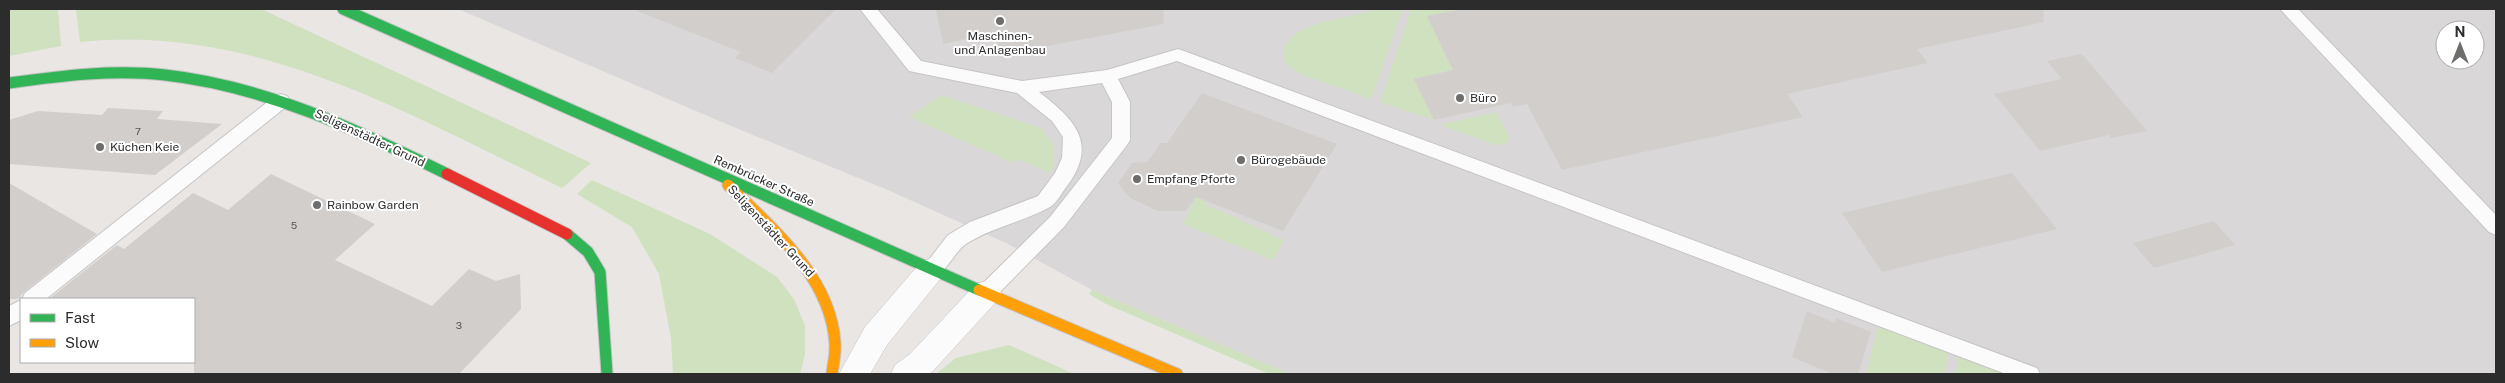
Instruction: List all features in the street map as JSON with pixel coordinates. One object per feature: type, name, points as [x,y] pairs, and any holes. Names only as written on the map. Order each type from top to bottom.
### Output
[{"type":"street","name":"Rembrücker Straße","points":[[342,9],[931,270],[1177,374]]},
{"type":"street","name":"Seligenstädter Grund","points":[[9,83],[74,73],[135,73],[187,78],[281,101],[353,128],[567,234],[588,252],[600,272],[607,374]]},
{"type":"street","name":"Seligenstädter Grund","points":[[720,177],[816,280],[830,308],[834,332],[835,360],[832,374]]},
{"type":"street","points":[[854,374],[876,336],[931,270]]},
{"type":"street","points":[[906,374],[921,363],[986,292]]},
{"type":"lane","points":[[868,9],[915,66],[1022,88],[1107,76],[1178,56],[2030,374]]},
{"type":"lane","points":[[2288,9],[2496,227]]},
{"type":"lane","points":[[986,292],[1057,222],[1121,140],[1121,102],[1107,76]]},
{"type":"lane","points":[[931,270],[955,241],[978,227],[1045,201],[1063,177],[1071,158],[1072,136],[1058,116],[1022,88]]},
{"type":"lane","points":[[33,298],[281,101]]},
{"type":"lane","points":[[9,318],[20,309]]},
{"type":"shaded area","points":[[458,9],[2496,9],[2496,374],[1290,374],[1092,290],[1008,244],[890,191],[724,123]]},
{"type":"green space","points":[[9,9],[58,9],[61,46],[9,56]]},
{"type":"green space","points":[[76,9],[261,9],[591,163],[562,188],[389,105],[330,80],[269,61],[208,47],[145,40],[80,42]]},
{"type":"green space","points":[[1381,9],[1401,9],[1402,11],[1371,99],[1300,74],[1285,63],[1283,47],[1298,32],[1319,23]]},
{"type":"green space","points":[[1409,9],[1452,9],[1454,11],[1427,16],[1453,70],[1414,79],[1434,120],[1380,102],[1410,13]]},
{"type":"green space","points":[[941,95],[1041,128],[1053,144],[1054,161],[1052,173],[1016,159],[1013,163],[909,117]]},
{"type":"green space","points":[[1496,112],[1510,138],[1505,144],[1496,145],[1440,125]]},
{"type":"green space","points":[[592,180],[710,234],[777,277],[794,299],[805,326],[805,354],[800,374],[673,374],[671,338],[659,274],[632,227],[577,194]]},
{"type":"green space","points":[[1196,197],[1207,202],[1206,206],[1226,213],[1284,240],[1273,260],[1183,224]]},
{"type":"green space","points":[[1092,290],[1290,374],[1269,374],[1106,304],[1089,294]]},
{"type":"green space","points":[[1878,326],[1949,351],[1944,374],[1866,374]]},
{"type":"green space","points":[[1009,345],[1074,374],[936,374],[956,358]]},
{"type":"green space","points":[[1959,355],[2006,374],[1955,374]]},
{"type":"building","points":[[637,9],[836,9],[772,73],[735,58],[741,52],[637,11]]},
{"type":"building","points":[[936,9],[1163,9],[1164,24],[1000,55],[995,33],[943,44]]},
{"type":"building","points":[[1464,9],[2043,9],[2044,22],[1917,49],[1928,63],[1787,94],[1803,117],[1562,170],[1527,104],[1513,107],[1511,103],[1434,120],[1414,79],[1453,70],[1427,16]]},
{"type":"building","points":[[2082,54],[2147,131],[2111,138],[2109,135],[2040,151],[1994,94],[2062,79],[2047,61]]},
{"type":"building","name":"Bürogebäude","points":[[1202,93],[1337,144],[1283,231],[1196,197],[1186,211],[1158,211],[1130,198],[1118,183],[1132,163],[1147,162],[1161,143],[1167,143]]},
{"type":"building","name":"Küchen Keie","points":[[108,108],[163,111],[157,119],[222,124],[155,175],[9,164],[9,120],[38,111],[102,115]]},
{"type":"building","points":[[2012,173],[2057,229],[1882,272],[1842,213]]},
{"type":"building","points":[[271,174],[375,224],[335,260],[432,306],[469,269],[496,281],[520,274],[521,309],[459,374],[194,374],[195,298],[50,298],[117,245],[124,249],[193,193],[228,210]]},
{"type":"building","points":[[9,183],[97,234],[24,292],[18,299],[9,299]]},
{"type":"building","points":[[2214,221],[2235,245],[2154,268],[2133,243]]},
{"type":"building","points":[[1807,311],[1835,323],[1836,318],[1871,332],[1858,374],[1833,374],[1792,357]]},
{"type":"traffic: fast","points":[[343,9],[979,290]]},
{"type":"traffic: fast","points":[[9,83],[106,73],[165,75],[202,81],[275,99],[310,112],[379,141],[447,174]]},
{"type":"traffic: fast","points":[[567,234],[588,252],[600,272],[607,374]]},
{"type":"traffic: slow","points":[[728,185],[780,237],[811,276],[823,297],[831,319],[835,343],[832,374]]},
{"type":"traffic: slow","points":[[979,290],[1177,374]]},
{"type":"traffic: jam","points":[[447,174],[567,234]]},
{"type":"place","name":"Maschinen- und Anlagenbau","points":[[1000,21]]},
{"type":"place","name":"Büro","points":[[1460,98]]},
{"type":"place","name":"Küchen Keie","points":[[100,147]]},
{"type":"place","name":"Bürogebäude","points":[[1241,160]]},
{"type":"place","name":"Empfang Pforte","points":[[1137,179]]},
{"type":"place","name":"Rainbow Garden","points":[[317,205]]}]
